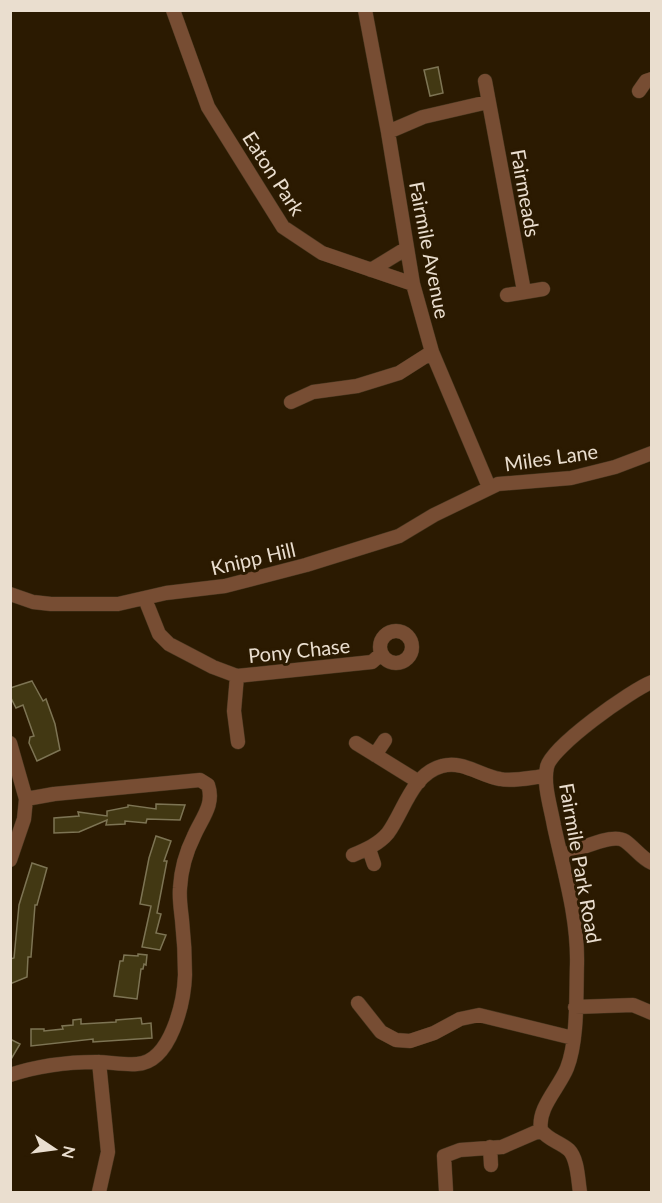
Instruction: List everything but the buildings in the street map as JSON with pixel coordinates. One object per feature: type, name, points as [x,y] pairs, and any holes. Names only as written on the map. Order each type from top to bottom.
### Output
[{"type":"street","name":"Eaton Park","points":[[173,10],[208,107],[283,227],[322,253],[413,284]]},
{"type":"street","name":"Fairmile Avenue","points":[[365,10],[413,284],[432,352],[489,487]]},
{"type":"street","points":[[639,91],[646,81],[651,79]]},
{"type":"street","name":"Fairmeads","points":[[485,81],[524,291]]},
{"type":"street","points":[[388,132],[423,117],[488,102]]},
{"type":"street","points":[[371,270],[407,248]]},
{"type":"street","points":[[507,295],[543,289]]},
{"type":"street","points":[[291,402],[313,392],[357,386],[399,373],[432,352]]},
{"type":"street","name":"Miles Lane","points":[[489,487],[498,484],[571,478],[615,467],[651,453]]},
{"type":"street","name":"Knipp Hill","points":[[10,594],[33,602],[51,604],[118,604],[166,593],[225,586],[399,536],[489,487]]},
{"type":"street","name":"Pony Chase","points":[[145,599],[159,634],[169,644],[213,667],[237,676],[372,662],[381,654]]},
{"type":"street","points":[[237,676],[234,711],[238,742]]},
{"type":"street","name":"Fairmile Park Road","points":[[542,1130],[541,1119],[568,1068],[573,1038],[577,934],[572,900],[548,797],[546,776],[549,761],[563,745],[614,704],[651,682]]},
{"type":"street","points":[[375,755],[385,740]]},
{"type":"street","points":[[10,743],[26,799],[24,819],[10,860]]},
{"type":"street","points":[[356,743],[419,782]]},
{"type":"street","points":[[353,855],[369,849],[387,835],[425,774],[442,766],[457,765],[501,780],[546,776]]},
{"type":"street","points":[[10,1075],[60,1065],[99,1062],[140,1064],[159,1055],[170,1039],[180,1007],[185,977],[179,890],[183,866],[212,795],[208,785],[200,780],[54,794],[26,799]]},
{"type":"street","points":[[561,856],[618,838],[651,863]]},
{"type":"street","points":[[369,849],[374,864]]},
{"type":"street","points":[[358,1003],[381,1032],[396,1040],[411,1041],[434,1033],[460,1019],[479,1015],[573,1038]]},
{"type":"street","points":[[575,1007],[633,1005],[651,1013]]},
{"type":"street","points":[[99,1062],[108,1152],[99,1192]]},
{"type":"street","points":[[446,1191],[443,1157],[460,1150],[502,1147],[542,1130],[547,1137],[569,1150],[573,1157],[580,1192]]},
{"type":"street","points":[[490,1147],[491,1164]]}]
